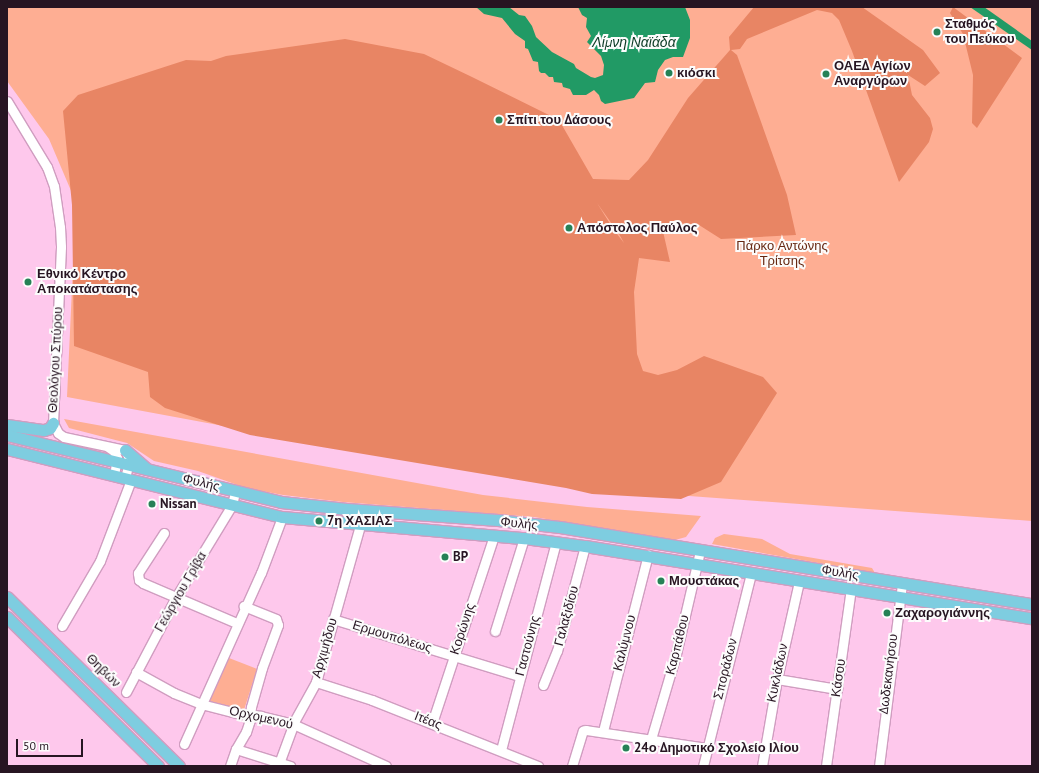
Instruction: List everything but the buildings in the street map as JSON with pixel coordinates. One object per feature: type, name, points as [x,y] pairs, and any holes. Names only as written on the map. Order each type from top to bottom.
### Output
[{"type":"main road","points":[[7,425],[44,430],[50,428],[53,423]]},
{"type":"main road","name":"Φυλής","points":[[7,435],[235,492],[281,502],[339,509],[498,520],[552,526],[1032,604]]},
{"type":"main road","name":"Φυλής","points":[[7,449],[282,517],[556,542],[648,555],[799,581],[1032,618]]},
{"type":"main road","points":[[125,450],[149,470]]},
{"type":"main road","name":"Θηβών","points":[[7,597],[179,766]]},
{"type":"main road","points":[[7,617],[158,766]]},
{"type":"street","name":"Θεολόγου Σπύρου","points":[[7,101],[47,167],[54,186],[60,227],[61,247],[53,423],[58,433],[64,438],[125,450]]},
{"type":"street","points":[[108,446],[123,464]]},
{"type":"street","points":[[62,626],[100,561],[123,478],[123,464],[128,456],[125,450]]},
{"type":"street","name":"Γεώργιου Γρίβα","points":[[126,692],[176,597],[232,505],[235,492]]},
{"type":"street","points":[[184,744],[244,606],[261,573],[282,517]]},
{"type":"street","name":"Αρχιμήδου","points":[[279,764],[293,724],[316,682],[360,525]]},
{"type":"street","points":[[164,533],[138,573],[139,580],[237,623]]},
{"type":"street","name":"Κορώνης","points":[[432,723],[494,536]]},
{"type":"street","points":[[495,631],[524,538]]},
{"type":"street","name":"Γαστούνης","points":[[501,750],[556,542]]},
{"type":"street","name":"Γαλαξιδίου","points":[[543,684],[557,651],[585,546]]},
{"type":"street","name":"Καρπάθου","points":[[651,739],[676,654],[700,551]]},
{"type":"street","name":"Καλύμνου","points":[[603,731],[648,555]]},
{"type":"street","name":"Σποράδων","points":[[703,766],[706,748],[751,573]]},
{"type":"street","name":"Κυκλάδων","points":[[762,766],[777,679],[799,581]]},
{"type":"street","name":"Δωδεκανήσου","points":[[879,766],[899,596],[902,583]]},
{"type":"street","name":"Κάσου","points":[[826,766],[851,589]]},
{"type":"street","points":[[230,766],[236,749],[246,732],[262,668],[278,621],[244,606]]},
{"type":"street","name":"Ερμουπόλεως","points":[[333,619],[520,676]]},
{"type":"street","name":"Ορχομενού","points":[[136,672],[174,693],[201,704],[240,714],[293,724],[386,766]]},
{"type":"street","points":[[777,679],[837,689]]},
{"type":"street","name":"Ιτέας","points":[[316,682],[372,700],[538,766]]},
{"type":"street","points":[[572,766],[583,731],[603,731],[706,748]]},
{"type":"street","points":[[236,749],[279,764],[290,766]]},
{"type":"street","points":[[363,766],[366,757]]},
{"type":"green space","name":"Πάρκο Αντώνης Τρίτσης","points":[[7,7],[1032,7],[1032,521],[594,489],[439,466],[67,397],[74,244],[72,193],[49,139],[7,81]]},
{"type":"green space","points":[[64,419],[483,495],[587,507],[701,516],[686,537],[675,540],[534,517],[343,502],[283,495],[246,488],[198,471],[154,461],[127,443],[69,428]]},
{"type":"green space","points":[[724,534],[762,539],[790,554],[872,568],[875,573],[712,544],[715,538]]},
{"type":"green space","points":[[229,658],[257,669],[244,710],[208,703],[206,700],[225,659]]},
{"type":"shaded area","points":[[754,7],[862,7],[923,50],[940,73],[925,86],[908,75],[912,95],[930,118],[933,129],[929,142],[899,182],[852,51],[839,20],[832,13],[817,10],[747,39],[740,49],[731,50],[737,55],[787,195],[796,235],[721,239],[699,225],[679,223],[662,227],[670,262],[639,258],[634,292],[637,354],[643,371],[658,375],[677,370],[704,356],[763,377],[777,393],[721,482],[681,499],[592,494],[566,488],[250,435],[165,408],[150,397],[148,372],[74,346],[72,205],[63,111],[78,95],[186,60],[211,61],[226,56],[345,39],[424,54],[559,120],[593,179],[629,180],[648,160],[688,98],[730,50],[729,37]],"holes":[[[597,203],[619,234],[624,243]]]},
{"type":"shaded area","points":[[953,7],[1022,58],[977,128],[972,123],[973,75],[963,34],[950,13]]},
{"type":"water","name":"Λίμνη Ναϊάδα","points":[[476,7],[509,7],[519,15],[525,16],[532,26],[536,37],[552,52],[574,64],[576,68],[595,78],[603,75],[604,65],[601,56],[587,42],[591,36],[586,27],[587,18],[582,15],[578,7],[685,7],[690,20],[690,38],[683,57],[673,57],[665,60],[658,70],[655,82],[645,83],[634,98],[605,104],[601,101],[599,95],[594,90],[586,95],[573,95],[570,89],[563,87],[562,83],[554,82],[553,77],[549,77],[545,73],[541,73],[539,71],[538,62],[533,61],[528,49],[525,48],[525,41],[515,34],[502,18],[484,14]]},
{"type":"water","points":[[970,7],[984,7],[1032,41],[1032,50]]},
{"type":"place","name":"Σταθμός του Πεύκου","points":[[937,32]]},
{"type":"place","name":"κιόσκι","points":[[669,73]]},
{"type":"place","name":"ΟΑΕΔ Αγίων Αναργύρων","points":[[826,74]]},
{"type":"place","name":"Σπίτι του Δάσους","points":[[499,120]]},
{"type":"place","name":"Απόστολος Παύλος","points":[[569,228]]},
{"type":"place","name":"Εθνικό Κέντρο Αποκατάστασης","points":[[28,282]]},
{"type":"place","name":"Nissan","points":[[152,504]]},
{"type":"place","name":"7η ΧΑΣΙΑΣ","points":[[319,521]]},
{"type":"place","name":"BP","points":[[445,557]]},
{"type":"place","name":"Μουστάκας","points":[[661,581]]},
{"type":"place","name":"Ζαχαρογιάννης","points":[[887,613]]},
{"type":"place","name":"24ο Δημοτικό Σχολείο Ιλίου","points":[[626,748]]}]
